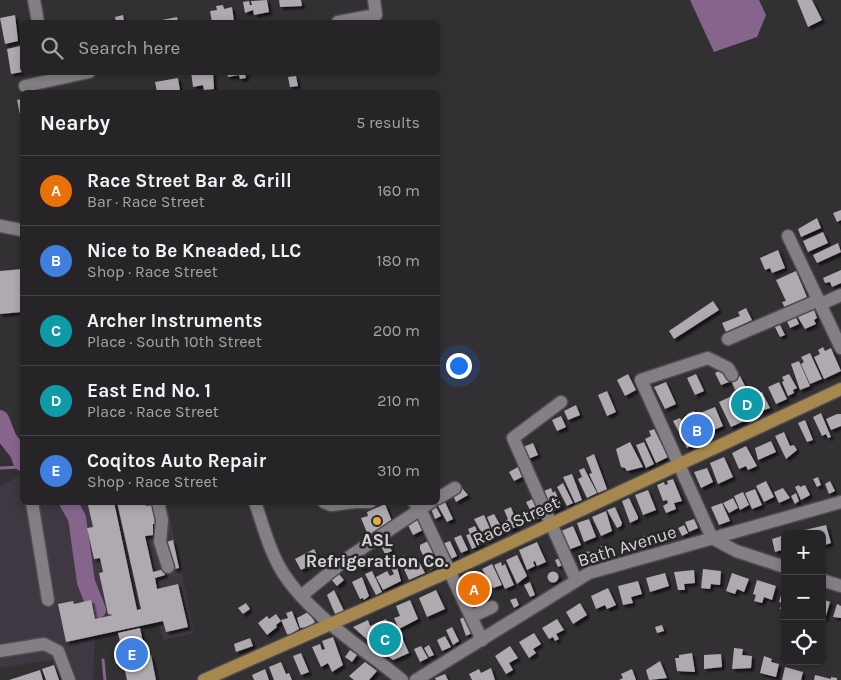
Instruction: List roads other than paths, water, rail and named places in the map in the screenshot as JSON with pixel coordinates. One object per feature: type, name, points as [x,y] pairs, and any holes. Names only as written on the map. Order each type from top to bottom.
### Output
[{"type":"main road","name":"Race Street","points":[[208,679],[448,572],[841,390]]},
{"type":"street","points":[[34,0],[38,20]]},
{"type":"street","points":[[349,20],[376,15],[374,0]]},
{"type":"street","points":[[25,86],[77,75]]},
{"type":"street","points":[[0,226],[20,230]]},
{"type":"street","points":[[788,236],[841,348]]},
{"type":"street","points":[[728,338],[841,295]]},
{"type":"street","points":[[732,375],[728,368],[708,358],[641,380],[712,538],[736,551],[781,567]]},
{"type":"street","points":[[561,402],[513,438],[576,580]]},
{"type":"street","points":[[440,497],[455,488]]},
{"type":"street","name":"Bath Avenue","points":[[416,680],[576,580],[600,570],[841,502]]},
{"type":"street","points":[[32,505],[48,600]]},
{"type":"street","points":[[159,505],[162,520],[160,542],[168,567]]},
{"type":"street","points":[[256,505],[274,556],[282,572],[301,596],[332,624],[402,680]]},
{"type":"street","points":[[301,596],[349,557],[421,505],[448,572],[482,640]]},
{"type":"street","points":[[826,581],[841,586]]},
{"type":"street","points":[[470,617],[492,607]]},
{"type":"street","points":[[0,651],[44,644],[58,651],[69,680]]},
{"type":"waterway","points":[[0,419],[8,439],[20,456]]},
{"type":"waterway","points":[[0,468],[20,467]]},
{"type":"waterway","points":[[70,505],[77,518],[86,582],[97,610]]},
{"type":"waterway","points":[[103,660],[105,680]]},
{"type":"place","name":"East End No. 1","points":[[747,404]]},
{"type":"place","name":"Nice to Be Kneaded, LLC","points":[[697,430]]},
{"type":"place","name":"ASL Refrigeration Co.","points":[[377,521]]},
{"type":"place","name":"Race Street Bar & Grill","points":[[474,589]]},
{"type":"place","name":"Archer Instruments","points":[[385,639]]},
{"type":"place","name":"Coqitos Auto Repair","points":[[132,654]]}]
